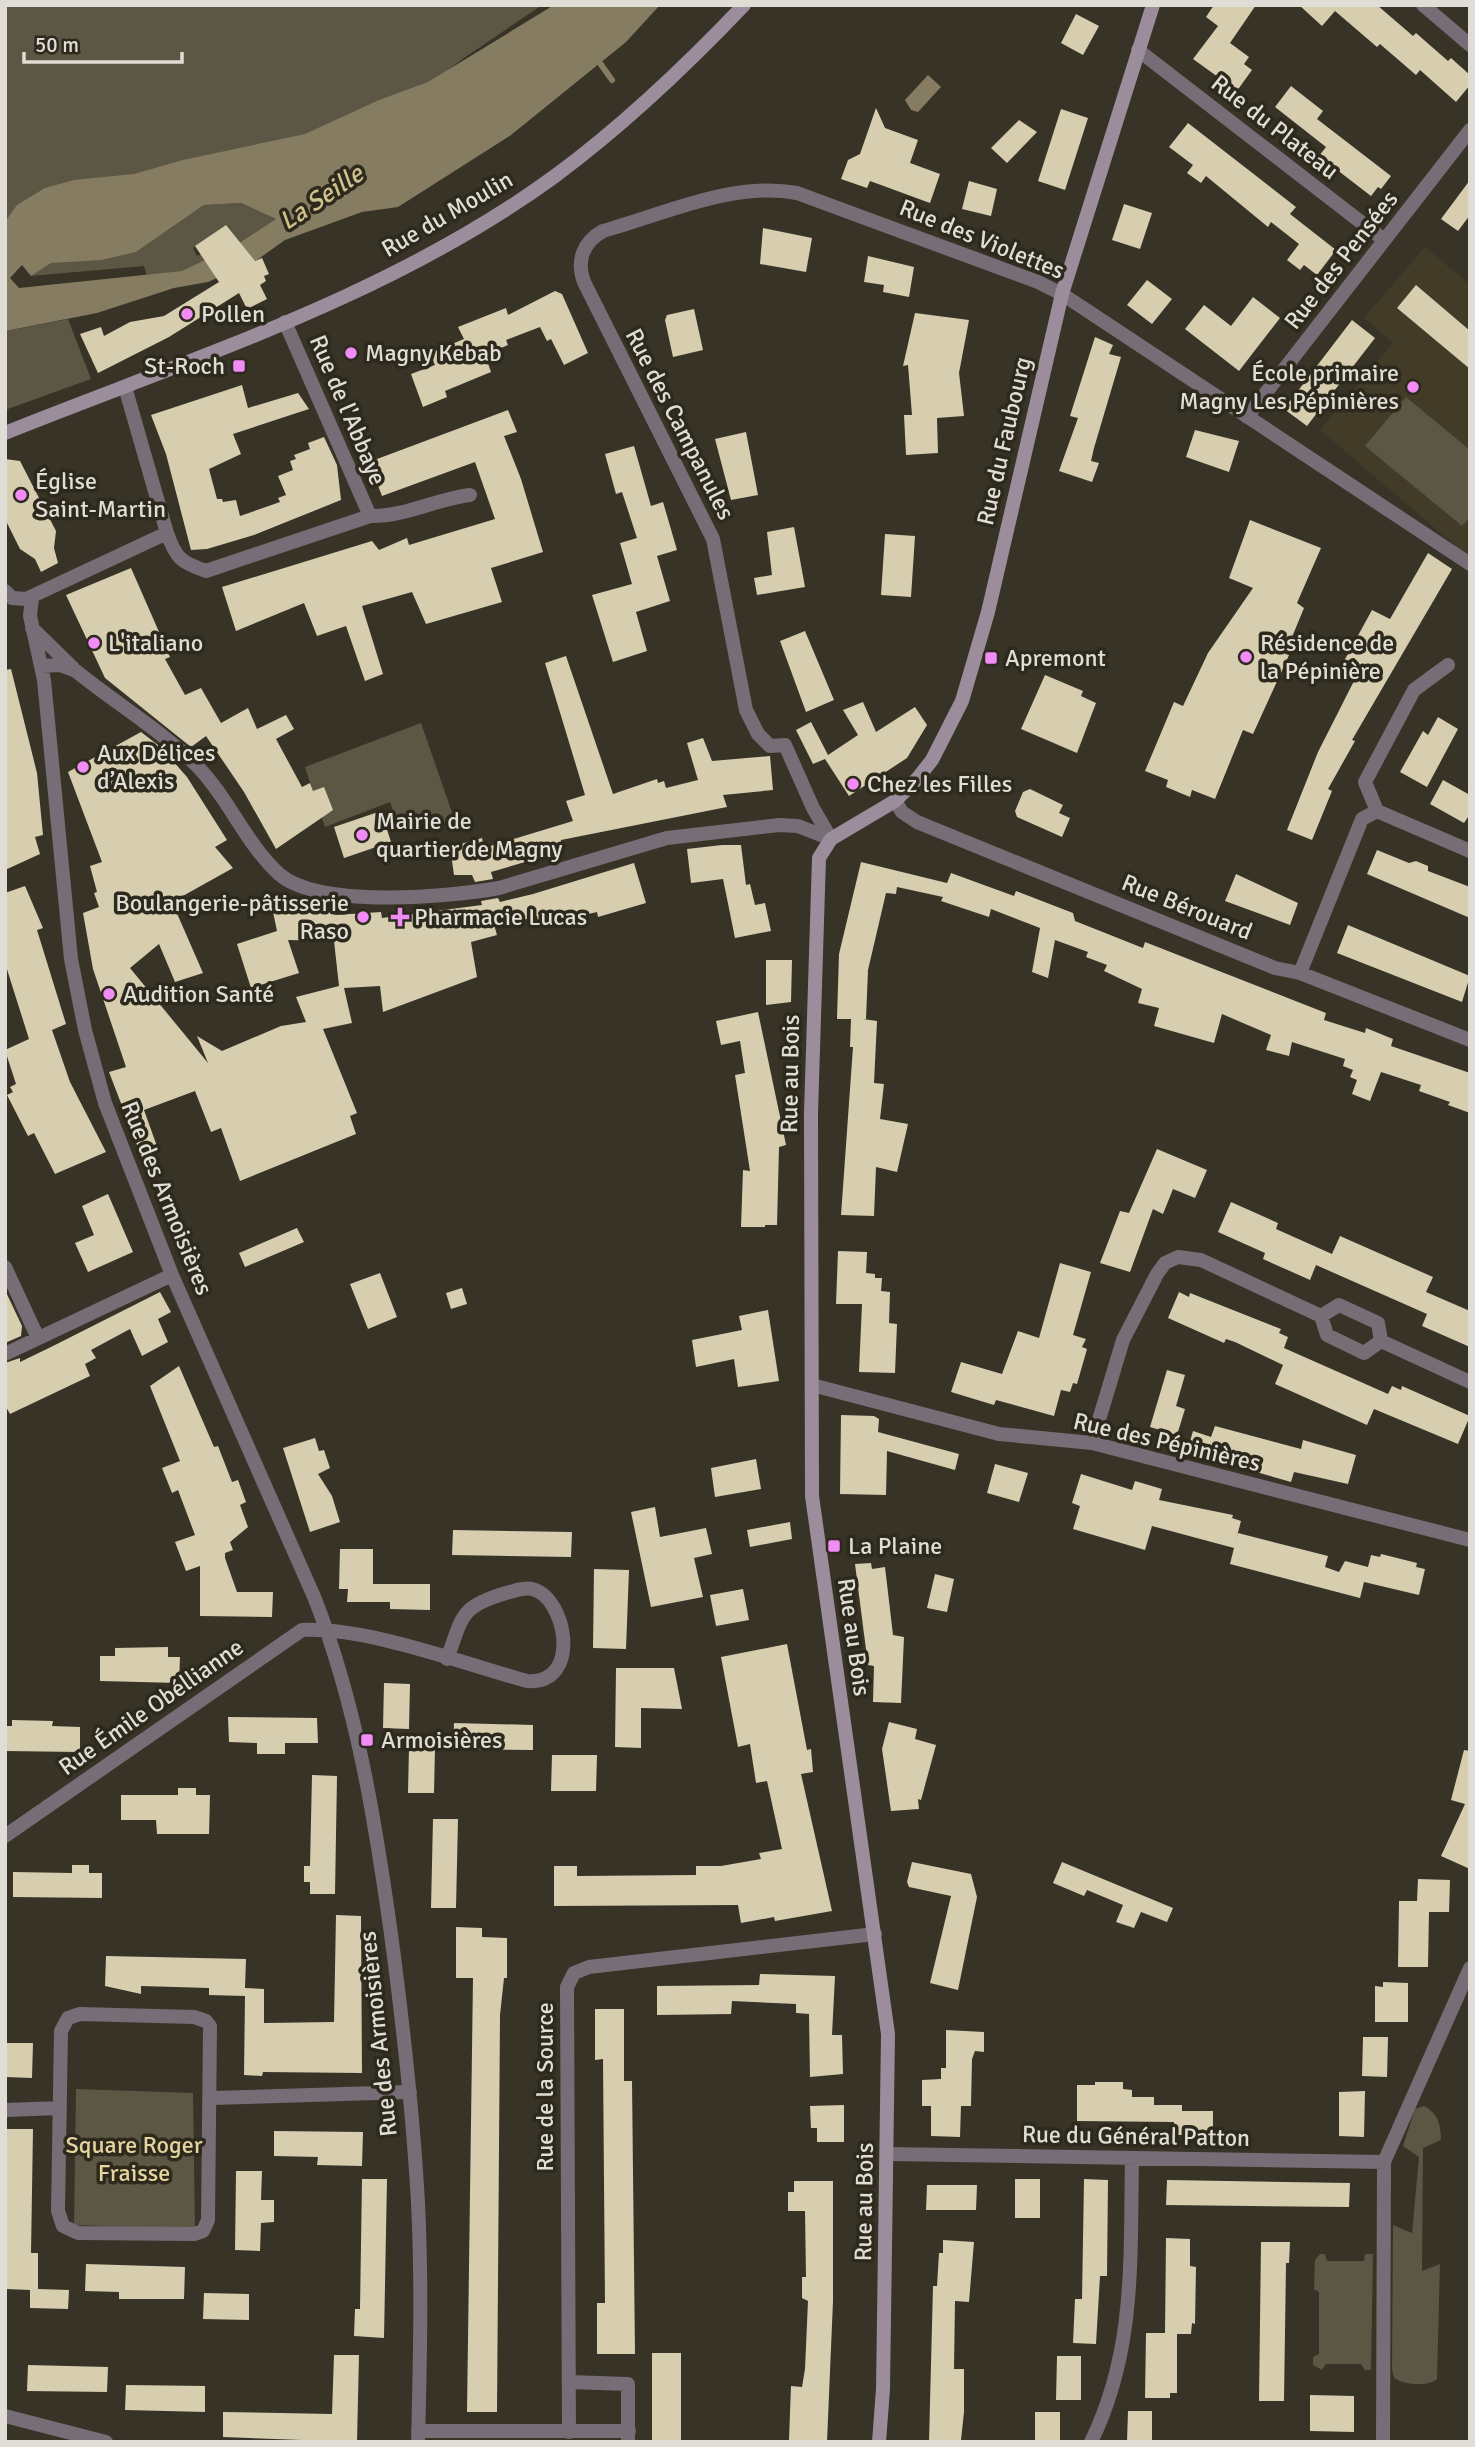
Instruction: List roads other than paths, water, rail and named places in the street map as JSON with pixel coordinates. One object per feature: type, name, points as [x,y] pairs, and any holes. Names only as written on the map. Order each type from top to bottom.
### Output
[{"type":"main road","name":"Rue du Moulin","points":[[5,433],[285,322],[405,266],[555,176],[646,103],[744,5]]},
{"type":"main road","name":"Rue du Faubourg","points":[[831,839],[895,802],[925,769],[962,701],[988,612],[1062,294],[1153,5]]},
{"type":"main road","name":"Rue au Bois","points":[[831,839],[819,858],[817,875],[811,1113],[812,1496],[888,2035],[883,2389],[879,2442]]},
{"type":"street","points":[[1423,5],[1470,45]]},
{"type":"street","name":"Rue du Plateau","points":[[1138,50],[1384,240]]},
{"type":"street","name":"Rue des Pensées","points":[[1248,417],[1470,130]]},
{"type":"street","name":"Rue des Violettes","points":[[584,249],[589,241],[603,231],[741,191],[768,189],[797,193],[1038,282],[1062,294],[1470,564]]},
{"type":"street","name":"Rue des Campanules","points":[[584,249],[580,267],[584,282],[713,539],[746,710],[758,734],[770,746],[785,745],[813,808],[831,839]]},
{"type":"street","name":"Rue de l'Abbaye","points":[[285,322],[370,516]]},
{"type":"street","name":"Rue de l'Abbaye","points":[[125,387],[175,555],[187,565],[206,571],[370,516],[387,517],[452,497],[470,495]]},
{"type":"street","points":[[8,595],[32,597],[167,533]]},
{"type":"street","points":[[8,595],[31,627],[76,671],[199,768],[279,874],[298,885],[330,892],[405,897],[472,893],[499,888],[667,838],[744,828],[798,826],[831,839]]},
{"type":"street","points":[[31,627],[32,597]]},
{"type":"street","name":"Rue des Armoisières","points":[[31,627],[42,666],[71,959],[85,1030],[105,1103],[172,1275],[327,1629],[347,1694],[375,1821],[410,2092],[418,2218],[418,2437]]},
{"type":"street","points":[[42,666],[53,664],[76,671]]},
{"type":"street","points":[[1448,665],[1414,691],[1365,782],[1377,811],[1470,851]]},
{"type":"street","name":"Rue Bérouard","points":[[895,802],[902,812],[917,822],[1275,968],[1300,973],[1470,1040]]},
{"type":"street","points":[[1300,973],[1362,819],[1377,811]]},
{"type":"street","points":[[1092,1443],[1123,1340],[1153,1281],[1166,1263],[1185,1256],[1201,1260],[1321,1316],[1327,1335],[1364,1353],[1381,1341]]},
{"type":"street","points":[[5,1267],[38,1338]]},
{"type":"street","points":[[5,1354],[172,1275]]},
{"type":"street","points":[[1321,1316],[1339,1305],[1378,1323],[1381,1341]]},
{"type":"street","points":[[1381,1341],[1470,1382]]},
{"type":"street","name":"Rue des Pépinières","points":[[812,1385],[999,1434],[1092,1443],[1470,1540]]},
{"type":"street","points":[[327,1629],[349,1632],[447,1659],[527,1681],[548,1678],[559,1667],[564,1652],[553,1607],[541,1592],[527,1588],[475,1603],[462,1618],[447,1659]]},
{"type":"street","name":"Rue Émile Obéllianne","points":[[5,1836],[302,1630],[327,1629]]},
{"type":"street","name":"Rue de la Source","points":[[569,2432],[567,1987],[574,1973],[589,1967],[875,1934]]},
{"type":"street","points":[[1383,2442],[1384,2162],[1470,1968]]},
{"type":"street","points":[[80,2014],[194,2017],[206,2021],[212,2035],[208,2220],[203,2231],[194,2234],[78,2233],[64,2226],[58,2211],[60,2108],[61,2031],[68,2018],[80,2014]]},
{"type":"street","points":[[211,2098],[410,2092]]},
{"type":"street","points":[[5,2110],[60,2108]]},
{"type":"street","name":"Rue du Général Patton","points":[[888,2154],[1384,2162]]},
{"type":"street","points":[[1091,2442],[1116,2379],[1125,2341],[1132,2159]]},
{"type":"street","points":[[418,2437],[569,2432],[628,2436],[628,2384],[570,2382]]},
{"type":"street","points":[[5,2416],[106,2442]]},
{"type":"water","name":"La Seille","points":[[554,5],[660,5],[626,42],[511,135],[398,207],[362,212],[285,240],[257,260],[208,282],[174,288],[97,313],[5,331],[5,222],[17,205],[45,188],[74,180],[134,174],[183,160],[305,134],[379,100],[428,82]],"holes":[[[241,203],[276,219],[236,245],[182,271],[19,288],[10,278],[22,265],[31,276],[51,263],[101,260],[136,252],[204,205]]]},
{"type":"water","points":[[928,75],[941,87],[918,112],[911,110],[905,100]]},
{"type":"waterway","points":[[597,59],[612,80]]},
{"type":"place","name":"Pollen","points":[[187,314]]},
{"type":"place","name":"Magny Kebab","points":[[351,353]]},
{"type":"place","name":"St-Roch","points":[[239,366]]},
{"type":"place","name":"École primaire Magny Les Pépinières","points":[[1413,387]]},
{"type":"place","name":"Église Saint-Martin","points":[[21,495]]},
{"type":"place","name":"L'italiano","points":[[94,643]]},
{"type":"place","name":"Résidence de la Pépinière","points":[[1246,657]]},
{"type":"place","name":"Apremont","points":[[991,658]]},
{"type":"place","name":"Aux Délices d’Alexis","points":[[83,767]]},
{"type":"place","name":"Chez les Filles","points":[[853,784]]},
{"type":"place","name":"Mairie de quartier de Magny","points":[[362,835]]},
{"type":"place","name":"Boulangerie-pâtisserie Raso","points":[[363,917]]},
{"type":"place","name":"Pharmacie Lucas","points":[[400,917]]},
{"type":"place","name":"Audition Santé","points":[[109,994]]},
{"type":"place","name":"La Plaine","points":[[834,1546]]},
{"type":"place","name":"Armoisières","points":[[367,1740]]},
{"type":"park label","name":"Square Roger Fraisse","points":[[134,2159]]}]
